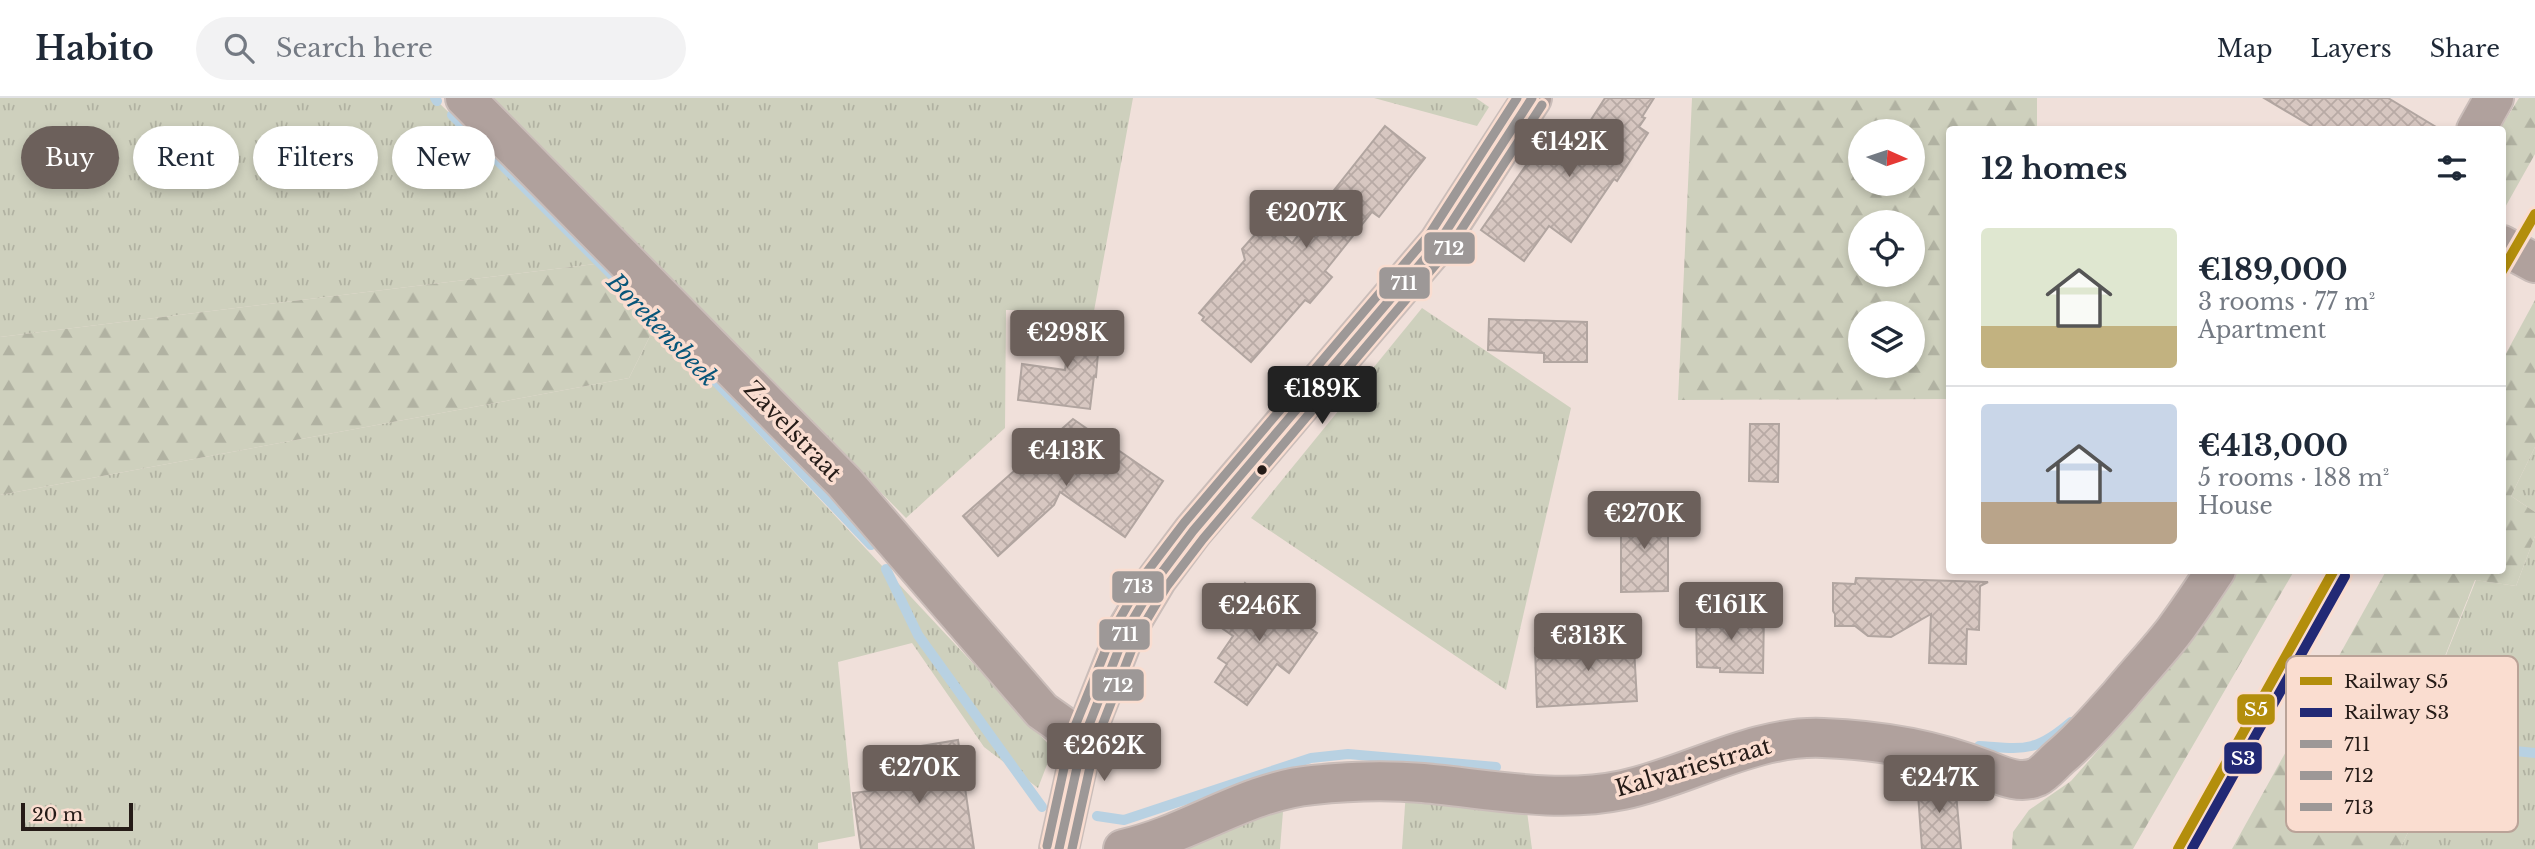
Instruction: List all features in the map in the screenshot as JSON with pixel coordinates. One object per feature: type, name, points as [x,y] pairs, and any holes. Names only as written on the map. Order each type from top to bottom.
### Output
[{"type":"street","name":"Zavelstraat","points":[[465,98],[844,482],[1042,711],[1083,740]]},
{"type":"street","points":[[1063,831],[1083,740],[1126,631],[1157,579],[1193,531],[1439,242],[1532,98]]},
{"type":"street","points":[[2478,126],[2494,98]]},
{"type":"street","points":[[2506,247],[2535,263]]},
{"type":"street","name":"Kalvariestraat","points":[[1123,849],[1261,796],[1309,785],[1373,780],[1425,783],[1495,792],[1584,796],[1623,790],[1676,776],[1759,745],[1790,739],[1821,737],[1879,743],[1928,751],[2012,779],[2036,777],[2080,741],[2173,632],[2213,574]]},
{"type":"green space","points":[[0,98],[434,98],[463,126],[392,126],[392,189],[495,189],[495,158],[603,263],[0,337]]},
{"type":"green space","points":[[493,98],[1133,98],[1094,311],[1006,310],[1005,428],[906,518]]},
{"type":"green space","points":[[1374,98],[1476,98],[1489,107],[1477,126]]},
{"type":"green space","points":[[1692,98],[2037,98],[2037,126],[1946,126],[1946,399],[1678,400]]},
{"type":"green space","points":[[2519,98],[2535,98],[2535,154],[2506,206],[2506,126],[2502,126]]},
{"type":"green space","points":[[603,263],[656,324],[629,378],[0,495],[0,337]]},
{"type":"green space","points":[[2535,300],[2535,447],[2511,496],[2535,512],[2535,536],[2516,586],[2475,580],[2445,656],[2339,656],[2384,574],[2506,574],[2506,353]]},
{"type":"green space","points":[[1422,308],[1571,408],[1506,690],[1251,518]]},
{"type":"green space","points":[[656,324],[1053,749],[1038,788],[984,747],[912,643],[838,662],[855,836],[818,843],[818,849],[0,849],[0,495],[629,378]]},
{"type":"green space","points":[[2535,447],[2535,512],[2511,496]]},
{"type":"green space","points":[[2535,536],[2535,849],[2400,849],[2408,832],[2518,832],[2518,656],[2446,656],[2476,580],[2516,586]]},
{"type":"green space","points":[[2235,574],[2292,574],[2133,849],[2012,849],[2013,832],[2029,810],[2071,781],[2184,647]]},
{"type":"green space","points":[[2286,752],[2286,832],[2408,832],[2400,849],[2232,849]]},
{"type":"green space","points":[[1406,791],[1526,804],[1532,849],[1402,849]]},
{"type":"green space","points":[[1284,799],[1280,849],[1155,849]]},
{"type":"building","points":[[1605,98],[1654,98],[1639,127],[1648,133],[1617,181],[1614,179],[1571,242],[1549,226],[1524,261],[1481,230],[1538,148],[1562,165]]},
{"type":"building","points":[[2264,98],[2388,98],[2434,126],[2311,126]]},
{"type":"building","points":[[1385,126],[1425,158],[1379,217],[1372,212],[1325,271],[1332,277],[1310,303],[1305,300],[1251,362],[1202,320],[1204,317],[1199,313],[1245,260],[1242,249],[1267,221],[1292,243]]},
{"type":"building","points":[[1072,316],[1101,317],[1096,377],[1094,376],[1090,409],[1018,400],[1022,364],[1065,370]]},
{"type":"building","points":[[1489,319],[1587,322],[1587,362],[1544,362],[1544,353],[1488,350]]},
{"type":"building","points":[[1073,419],[1163,481],[1125,537],[1060,492],[1054,505],[998,556],[963,516]]},
{"type":"building","points":[[1750,424],[1779,424],[1778,482],[1749,481]]},
{"type":"building","points":[[1668,509],[1668,591],[1621,592],[1621,510]]},
{"type":"building","points":[[1856,578],[1988,582],[1980,586],[1979,630],[1967,629],[1966,664],[1929,663],[1931,614],[1891,637],[1868,636],[1855,626],[1835,626],[1833,583],[1855,584]]},
{"type":"building","points":[[1245,583],[1317,633],[1289,673],[1277,664],[1247,705],[1215,682],[1227,664],[1218,658],[1233,636],[1216,624]]},
{"type":"building","points":[[1696,612],[1764,613],[1763,673],[1720,672],[1720,668],[1697,667]]},
{"type":"building","points":[[1633,630],[1637,701],[1537,707],[1535,648],[1603,646],[1602,632]]},
{"type":"building","points":[[958,740],[974,849],[861,849],[853,793],[908,786],[902,749]]},
{"type":"building","points":[[1946,779],[1955,782],[1961,849],[1922,849],[1917,780]]},
{"type":"waterway","name":"Borekensbeek","points":[[452,115],[665,328],[871,545]]},
{"type":"waterway","name":"Borekensbeek","points":[[886,569],[918,635],[1042,807]]},
{"type":"waterway","name":"Borekensbeek","points":[[1979,746],[2028,747],[2048,739],[2071,722]]},
{"type":"waterway","name":"Borekensbeek","points":[[2518,751],[2535,753]]},
{"type":"waterway","name":"Borekensbeek","points":[[1097,816],[1124,820],[1311,758],[1348,754],[1496,767]]},
{"type":"rail line","name":"S5","points":[[2506,264],[2535,214]]},
{"type":"rail line","name":"S5","points":[[2178,849],[2332,574]]},
{"type":"rail line","name":"S3","points":[[2300,656],[2345,576]]},
{"type":"rail line","name":"S3","points":[[2192,849],[2286,681]]},
{"type":"transit line","name":"713","points":[[1047,846],[1071,736],[1115,627],[1146,573],[1184,523],[1429,235],[1517,98]]},
{"type":"transit line","name":"711","points":[[1059,849],[1083,740],[1126,631],[1157,579],[1193,531],[1439,242],[1532,98]]},
{"type":"transit line","name":"712","points":[[1072,849],[1095,744],[1137,636],[1167,586],[1203,539],[1448,250],[1542,105]]}]
